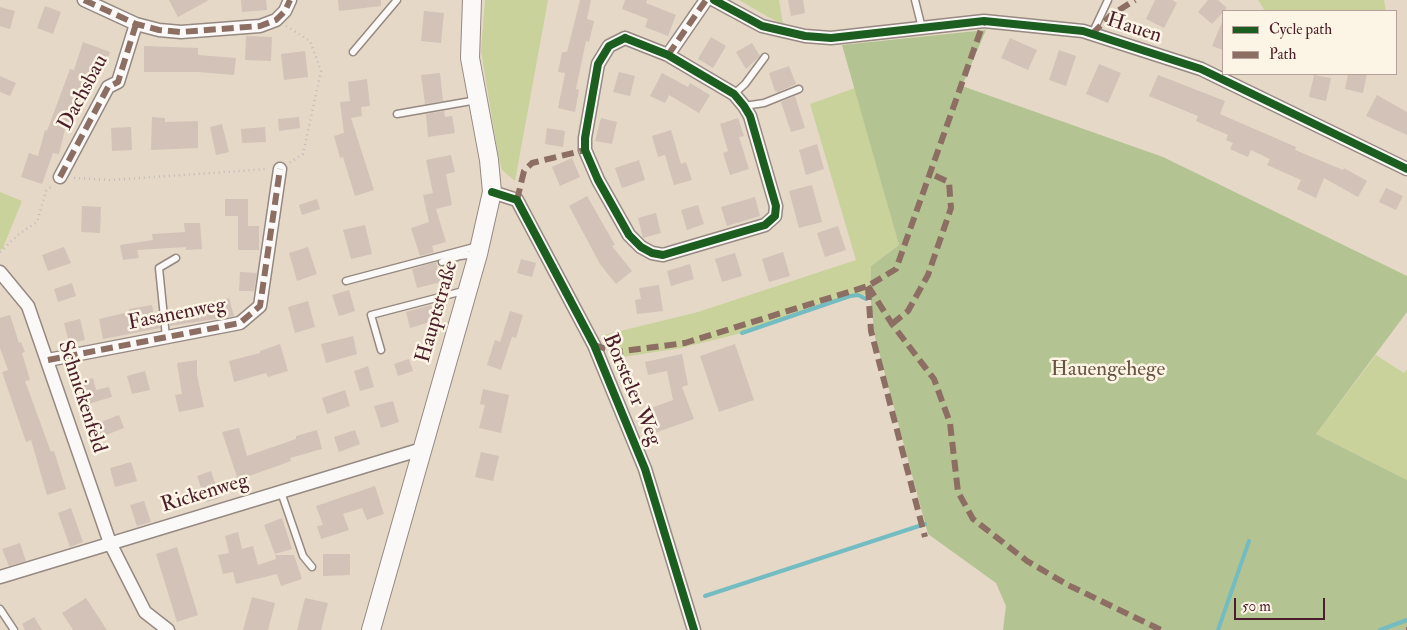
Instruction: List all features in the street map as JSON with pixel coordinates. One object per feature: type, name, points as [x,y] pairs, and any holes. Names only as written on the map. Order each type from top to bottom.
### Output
[{"type":"main road","name":"Hauptstraße","points":[[371,630],[468,290],[492,192],[489,160],[470,58],[472,0]]},
{"type":"street","points":[[84,0],[136,24],[159,30],[181,32],[260,26],[276,20],[285,11],[290,0]]},
{"type":"street","points":[[668,54],[706,0]]},
{"type":"street","name":"Hauen","points":[[714,0],[762,26],[805,36],[831,38],[984,21],[1083,31],[1201,69],[1407,169]]},
{"type":"street","name":"Dachsbau","points":[[60,177],[108,87],[118,82],[136,24]]},
{"type":"street","points":[[625,38],[668,54],[734,94],[750,116],[776,206],[775,216],[766,225],[672,253],[652,253],[641,247],[629,235],[598,180],[585,150],[585,138],[598,64],[608,46],[625,38]]},
{"type":"street","name":"Fasanenweg","points":[[48,360],[240,323],[260,306],[280,168]]},
{"type":"street","name":"Borsteler Weg","points":[[492,192],[517,200],[594,345],[645,469],[694,630]]},
{"type":"street","name":"Schnickenfeld","points":[[0,272],[28,306],[110,543],[145,612],[168,630]]},
{"type":"street","name":"Rickenweg","points":[[0,577],[422,449]]},
{"type":"lane","points":[[352,52],[397,0]]},
{"type":"lane","points":[[915,0],[922,28]]},
{"type":"lane","points":[[1092,34],[1108,0]]},
{"type":"lane","points":[[734,94],[745,84],[765,57]]},
{"type":"lane","points":[[744,106],[764,103],[799,89]]},
{"type":"lane","points":[[397,114],[478,100]]},
{"type":"lane","points":[[442,262],[479,250]]},
{"type":"lane","points":[[346,281],[479,250]]},
{"type":"lane","points":[[166,337],[159,268],[176,258]]},
{"type":"lane","points":[[381,350],[371,315],[468,290]]},
{"type":"lane","points":[[281,492],[303,556],[312,567]]},
{"type":"lane","points":[[0,609],[14,630]]},
{"type":"path","points":[[0,252],[19,234],[37,222],[46,192],[60,177],[111,180],[280,168],[303,154],[321,71],[310,41],[276,20]]},
{"type":"green space","points":[[485,0],[548,0],[515,181],[502,170],[498,154],[481,51]]},
{"type":"green space","points":[[739,0],[779,0],[783,24],[770,18]]},
{"type":"green space","points":[[1258,0],[1384,0],[1386,10],[1264,10]]},
{"type":"green space","name":"Hauengehege","points":[[986,30],[962,86],[1163,157],[1407,276],[1407,312],[1316,434],[1407,480],[1407,630],[1003,630],[1006,606],[996,583],[928,534],[875,337],[870,294],[871,266],[899,245],[842,45]]},
{"type":"green space","points":[[855,88],[899,245],[871,266],[870,294],[850,298],[742,333],[681,348],[610,359],[604,335],[698,312],[856,260],[810,104]]},
{"type":"green space","points":[[0,192],[22,201],[2,250],[0,249]]},
{"type":"green space","points":[[1376,355],[1404,373],[1407,369],[1407,480],[1316,434]]},
{"type":"building","points":[[169,0],[209,0],[178,17]]},
{"type":"building","points":[[241,0],[266,0],[267,10],[242,12]]},
{"type":"building","points":[[338,0],[381,0],[381,6],[339,11]]},
{"type":"building","points":[[580,0],[591,0],[587,19],[594,21],[589,42],[586,41],[576,89],[579,90],[575,112],[558,108],[565,73],[558,72],[562,52],[567,52]]},
{"type":"building","points":[[625,0],[647,0],[646,3],[676,15],[668,36],[645,27],[648,19],[622,9]]},
{"type":"building","points":[[788,0],[803,0],[805,13],[791,16]]},
{"type":"building","points":[[1155,0],[1172,0],[1177,3],[1164,28],[1146,19]]},
{"type":"building","points":[[1208,0],[1218,0],[1227,8],[1222,10],[1222,13],[1212,24],[1198,12]]},
{"type":"building","points":[[45,6],[61,12],[53,34],[37,28]]},
{"type":"building","points":[[0,7],[15,11],[10,29],[0,26]]},
{"type":"building","points":[[424,11],[444,13],[441,43],[421,41]]},
{"type":"building","points":[[1222,22],[1222,50],[1212,46]]},
{"type":"building","points":[[246,36],[272,37],[271,61],[245,60]]},
{"type":"building","points":[[711,37],[726,46],[713,68],[698,59]]},
{"type":"building","points":[[1010,38],[1037,50],[1028,70],[1001,58]]},
{"type":"building","points":[[83,42],[110,52],[105,68],[95,65],[71,127],[66,125],[59,154],[53,153],[42,184],[21,177],[29,153],[38,156],[45,130],[47,131],[70,69],[74,70]]},
{"type":"building","points":[[752,43],[760,56],[746,69],[736,52]]},
{"type":"building","points":[[144,46],[198,48],[198,55],[236,58],[234,75],[198,72],[144,72]]},
{"type":"building","points":[[1059,50],[1076,56],[1066,86],[1049,80]]},
{"type":"building","points":[[305,51],[308,77],[284,80],[281,54]]},
{"type":"building","points":[[1099,64],[1121,73],[1108,103],[1086,94]]},
{"type":"building","points":[[789,66],[796,84],[778,92],[775,91],[769,73]]},
{"type":"building","points":[[619,72],[635,76],[630,96],[613,92]]},
{"type":"building","points":[[440,73],[443,101],[425,104],[421,75]]},
{"type":"building","points":[[662,73],[688,87],[690,83],[710,95],[699,113],[669,95],[665,103],[650,96]]},
{"type":"building","points":[[1158,75],[1225,101],[1220,114],[1296,147],[1295,150],[1343,170],[1344,168],[1367,181],[1358,197],[1324,178],[1316,198],[1297,189],[1301,180],[1267,165],[1270,159],[1251,150],[1248,157],[1230,149],[1233,143],[1226,140],[1228,135],[1196,121],[1198,116],[1149,96]]},
{"type":"building","points":[[1314,75],[1331,78],[1326,101],[1309,97]]},
{"type":"building","points":[[1348,75],[1367,75],[1363,93],[1345,89]]},
{"type":"building","points":[[0,76],[16,83],[10,96],[0,92]]},
{"type":"building","points":[[367,79],[370,106],[361,107],[362,116],[351,118],[374,190],[355,196],[343,157],[340,158],[334,136],[344,133],[340,102],[350,101],[348,82]]},
{"type":"building","points":[[1377,95],[1407,112],[1407,135],[1366,116]]},
{"type":"building","points":[[795,96],[805,128],[791,132],[781,102]]},
{"type":"building","points":[[444,111],[445,117],[452,116],[455,133],[428,137],[426,114]]},
{"type":"building","points":[[152,117],[165,118],[165,122],[198,121],[198,148],[151,150]]},
{"type":"building","points":[[299,117],[300,128],[279,131],[278,119]]},
{"type":"building","points":[[601,118],[617,122],[612,144],[595,141]]},
{"type":"building","points":[[738,118],[744,136],[739,137],[749,169],[730,175],[723,153],[728,151],[720,124]]},
{"type":"building","points":[[222,124],[229,152],[216,155],[210,127]]},
{"type":"building","points":[[131,127],[132,150],[112,151],[111,128]]},
{"type":"building","points":[[265,127],[266,142],[242,143],[241,129]]},
{"type":"building","points":[[547,128],[565,131],[563,147],[545,144]]},
{"type":"building","points":[[671,130],[681,164],[686,162],[692,180],[674,185],[665,155],[658,157],[652,136]]},
{"type":"building","points":[[817,144],[824,169],[806,175],[799,150]]},
{"type":"building","points":[[451,155],[455,172],[446,174],[452,205],[436,209],[446,242],[432,246],[434,252],[420,256],[411,228],[429,222],[423,195],[433,193],[426,160]]},
{"type":"building","points":[[572,158],[580,177],[560,186],[552,167]]},
{"type":"building","points":[[639,160],[645,180],[622,188],[615,168]]},
{"type":"building","points":[[812,185],[822,222],[799,228],[789,191]]},
{"type":"building","points":[[1386,188],[1403,196],[1396,210],[1379,202]]},
{"type":"building","points":[[587,196],[615,245],[612,246],[632,271],[616,284],[600,264],[569,206]]},
{"type":"building","points":[[755,197],[760,216],[727,226],[721,207]]},
{"type":"building","points":[[225,199],[248,199],[248,226],[259,226],[259,250],[238,250],[238,216],[225,216]]},
{"type":"building","points":[[317,199],[320,209],[302,215],[299,205]]},
{"type":"building","points":[[698,205],[704,224],[687,230],[681,210]]},
{"type":"building","points":[[82,206],[101,207],[100,233],[81,232]]},
{"type":"building","points":[[656,213],[661,233],[643,238],[638,218]]},
{"type":"building","points":[[184,223],[200,223],[202,249],[186,250],[186,247],[137,250],[139,258],[123,260],[120,245],[153,240],[152,234],[185,232]]},
{"type":"building","points":[[365,225],[372,254],[351,259],[343,230]]},
{"type":"building","points":[[838,226],[846,250],[825,257],[817,233]]},
{"type":"building","points":[[64,247],[71,263],[48,271],[42,255]]},
{"type":"building","points":[[308,247],[317,274],[297,281],[289,253]]},
{"type":"building","points":[[783,252],[790,276],[769,282],[762,259]]},
{"type":"building","points":[[735,253],[742,276],[722,282],[715,259]]},
{"type":"building","points":[[521,259],[536,263],[532,277],[517,273]]},
{"type":"building","points":[[436,262],[441,282],[417,288],[412,269]]},
{"type":"building","points":[[690,264],[694,279],[671,286],[667,271]]},
{"type":"building","points":[[240,272],[257,273],[254,291],[239,291]]},
{"type":"building","points":[[72,283],[76,296],[58,302],[54,289]]},
{"type":"building","points":[[659,285],[663,311],[637,314],[635,300],[641,299],[639,288]]},
{"type":"building","points":[[349,290],[355,311],[339,316],[332,295]]},
{"type":"building","points":[[229,298],[234,316],[170,326],[169,312],[195,309]]},
{"type":"building","points":[[308,301],[315,327],[295,333],[288,307]]},
{"type":"building","points":[[152,305],[154,315],[159,314],[160,328],[103,339],[99,319],[129,312],[129,309]]},
{"type":"building","points":[[431,305],[436,320],[410,328],[406,312]]},
{"type":"building","points":[[510,311],[523,315],[516,338],[512,337],[501,370],[487,365],[495,340],[500,342]]},
{"type":"building","points":[[10,315],[19,343],[21,342],[25,352],[22,353],[30,380],[25,381],[51,452],[54,451],[66,489],[47,495],[31,440],[26,442],[2,372],[8,370],[0,348],[0,318]]},
{"type":"building","points":[[80,319],[85,340],[69,343],[64,323]]},
{"type":"building","points":[[353,336],[357,354],[326,363],[321,344]]},
{"type":"building","points":[[280,344],[288,371],[268,377],[266,373],[234,382],[229,361],[260,353],[260,351]]},
{"type":"building","points":[[735,344],[754,400],[719,412],[700,356]]},
{"type":"building","points":[[682,354],[688,385],[682,387],[694,419],[649,435],[640,412],[673,400],[667,371],[648,375],[645,362]]},
{"type":"building","points":[[409,359],[413,371],[398,376],[394,364]]},
{"type":"building","points":[[197,360],[197,375],[204,407],[179,412],[175,395],[182,394],[177,363]]},
{"type":"building","points":[[368,366],[374,387],[360,391],[354,371]]},
{"type":"building","points":[[145,371],[150,390],[132,394],[127,376]]},
{"type":"building","points":[[93,378],[96,390],[109,387],[112,397],[88,404],[82,381]]},
{"type":"building","points":[[483,389],[509,395],[501,433],[479,428],[485,405],[480,404]]},
{"type":"building","points":[[345,390],[350,406],[327,414],[322,398]]},
{"type":"building","points":[[393,401],[399,422],[381,428],[374,406]]},
{"type":"building","points":[[119,415],[124,428],[98,438],[93,425]]},
{"type":"building","points":[[239,428],[247,456],[296,439],[296,436],[317,430],[322,449],[290,458],[291,461],[238,480],[222,432]]},
{"type":"building","points":[[355,430],[360,444],[339,452],[334,437]]},
{"type":"building","points":[[481,452],[499,456],[493,481],[475,477]]},
{"type":"building","points":[[131,462],[137,481],[115,487],[110,468]]},
{"type":"building","points":[[211,471],[220,498],[206,502],[197,476]]},
{"type":"building","points":[[375,486],[384,514],[367,520],[362,508],[343,514],[349,530],[321,539],[317,526],[323,525],[316,506]]},
{"type":"building","points":[[144,501],[151,522],[137,526],[130,505]]},
{"type":"building","points":[[71,508],[83,542],[70,547],[58,513]]},
{"type":"building","points":[[282,518],[292,549],[275,554],[264,525]]},
{"type":"building","points":[[238,532],[242,549],[253,546],[258,565],[276,559],[275,555],[294,555],[302,579],[281,586],[277,574],[236,584],[233,572],[223,574],[218,555],[229,553],[225,536]]},
{"type":"building","points":[[20,543],[26,561],[9,566],[2,549]]},
{"type":"building","points":[[177,547],[198,615],[177,622],[156,554]]},
{"type":"building","points":[[323,554],[350,554],[350,575],[323,576]]},
{"type":"building","points":[[252,597],[275,603],[268,630],[243,630]]},
{"type":"building","points":[[86,598],[107,630],[73,630],[62,613]]},
{"type":"building","points":[[305,598],[328,603],[321,630],[297,630]]},
{"type":"building","points":[[34,617],[42,630],[25,630],[22,624]]},
{"type":"waterway","points":[[742,333],[850,296],[858,295],[866,299]]},
{"type":"waterway","points":[[705,596],[925,524]]},
{"type":"waterway","points":[[1218,630],[1249,541]]},
{"type":"waterway","points":[[1380,630],[1407,620]]},
{"type":"marked path","points":[[84,0],[136,24],[159,30],[181,32],[260,26],[276,20],[285,11],[290,0]]},
{"type":"marked path","points":[[668,55],[706,0]]},
{"type":"marked path","points":[[1092,34],[1110,16],[1135,0]]},
{"type":"marked path","points":[[594,345],[616,352],[685,343],[868,286],[896,269],[984,21]]},
{"type":"marked path","points":[[60,177],[108,87],[118,82],[136,24]]},
{"type":"marked path","points":[[517,200],[524,171],[532,163],[585,150]]},
{"type":"marked path","points":[[48,360],[240,323],[260,306],[280,169]]},
{"type":"marked path","points":[[892,324],[908,311],[928,275],[951,208],[949,182],[931,174]]},
{"type":"marked path","points":[[868,286],[892,324],[934,379],[950,423],[958,492],[973,519],[1027,561],[1068,585],[1161,630]]},
{"type":"marked path","points":[[868,288],[871,331],[925,537]]},
{"type":"cycle path","points":[[714,0],[762,26],[805,36],[831,38],[984,21],[1083,31],[1201,69],[1407,169]]},
{"type":"cycle path","points":[[625,38],[668,55],[734,94],[744,106],[750,116],[776,206],[775,216],[765,225],[663,255],[652,253],[641,247],[629,235],[598,180],[585,150],[585,138],[598,64],[609,46],[625,38]]},
{"type":"cycle path","points":[[492,192],[517,200],[594,345],[645,469],[694,630]]}]
